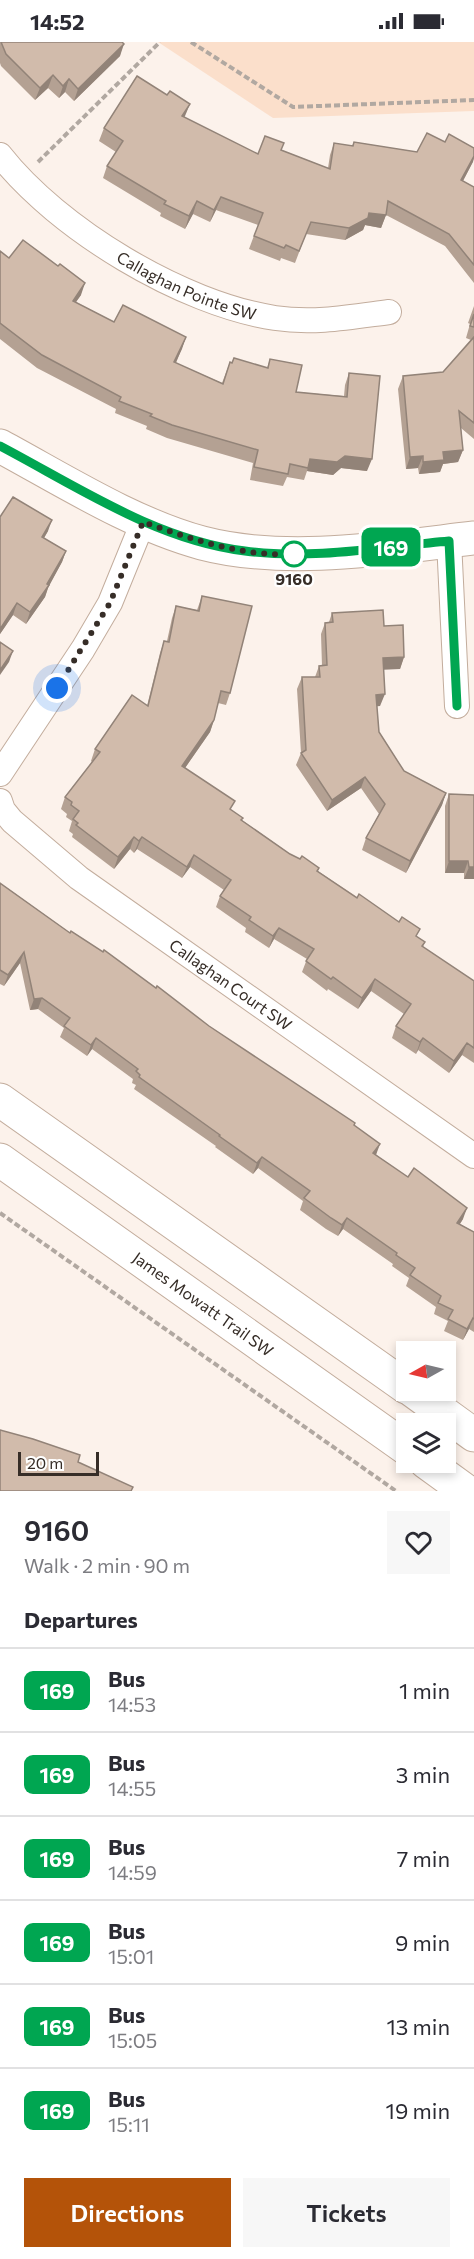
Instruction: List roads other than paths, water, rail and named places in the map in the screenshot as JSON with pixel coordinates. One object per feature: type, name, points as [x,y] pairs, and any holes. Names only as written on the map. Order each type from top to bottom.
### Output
[{"type":"main road","points":[[0,446],[143,522],[201,543],[244,551],[289,554],[461,540]]},
{"type":"main road","points":[[0,1100],[396,1380]]},
{"type":"main road","name":"James Mowatt Trail SW","points":[[0,1160],[396,1442]]},
{"type":"main road","points":[[427,1401],[474,1435]]},
{"type":"main road","points":[[441,1473],[466,1491]]},
{"type":"street","name":"Callaghan Pointe SW","points":[[9,173],[109,249],[172,284],[203,298],[274,318],[306,321],[336,320],[389,312]]},
{"type":"street","points":[[0,774],[83,649],[110,603],[143,522]]},
{"type":"street","points":[[457,706],[461,540]]},
{"type":"street","name":"Callaghan Court SW","points":[[0,801],[3,810],[12,821],[79,878],[474,1156]]},
{"type":"place","name":"9160","points":[[294,554]]}]
